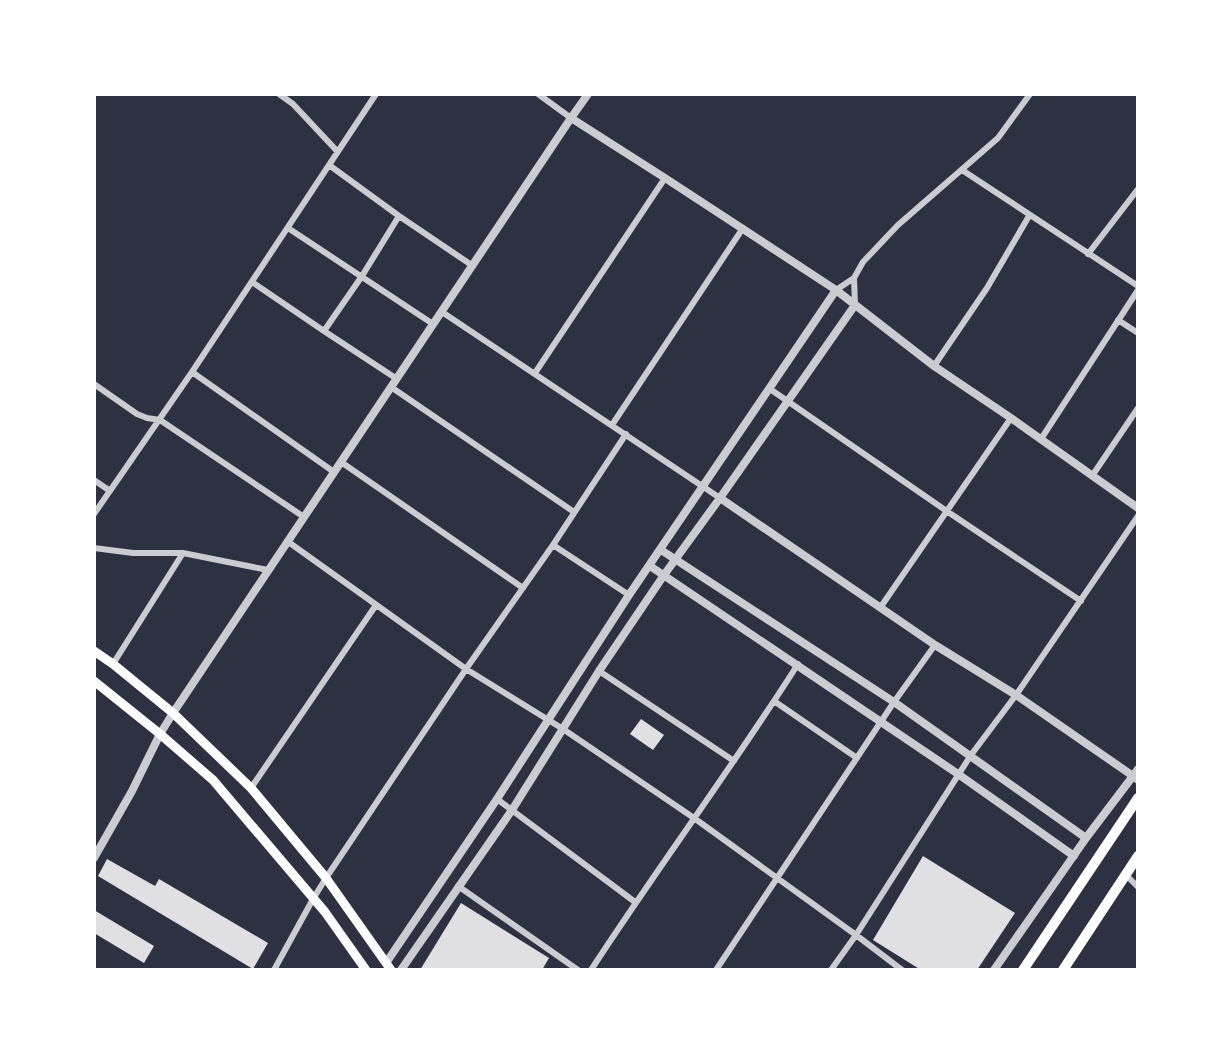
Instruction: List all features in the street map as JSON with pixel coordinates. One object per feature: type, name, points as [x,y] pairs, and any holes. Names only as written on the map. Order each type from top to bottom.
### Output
[{"type":"main road","points":[[94,651],[173,713],[251,788],[326,878],[388,966]]},
{"type":"main road","points":[[94,681],[213,780],[325,912],[366,970]]},
{"type":"main road","points":[[1023,970],[1138,797]]},
{"type":"main road","points":[[1063,970],[1138,856]]},
{"type":"street","points":[[279,94],[303,113],[337,151]]},
{"type":"street","points":[[538,94],[836,290],[934,366],[1138,508]]},
{"type":"street","points":[[94,858],[173,713],[588,94]]},
{"type":"street","points":[[388,966],[629,595],[836,290],[854,278],[863,262],[898,225],[998,138],[1030,94]]},
{"type":"street","points":[[94,514],[160,420],[376,95]]},
{"type":"street","points":[[329,164],[473,266]]},
{"type":"street","points":[[962,170],[1138,288],[1041,439]]},
{"type":"street","points":[[535,373],[666,178]]},
{"type":"street","points":[[1088,254],[1138,189]]},
{"type":"street","points":[[324,331],[400,216]]},
{"type":"street","points":[[934,366],[987,288],[1030,216]]},
{"type":"street","points":[[288,228],[433,324]]},
{"type":"street","points":[[612,425],[743,228]]},
{"type":"street","points":[[404,969],[512,810],[599,671],[674,559],[855,305],[854,278]]},
{"type":"street","points":[[252,282],[397,379]]},
{"type":"street","points":[[442,312],[935,645],[1136,775],[1086,838],[994,970]]},
{"type":"street","points":[[1118,320],[1138,334]]},
{"type":"street","points":[[192,372],[334,472]]},
{"type":"street","points":[[94,384],[136,414],[160,420],[304,517]]},
{"type":"street","points":[[391,387],[574,512]]},
{"type":"street","points":[[770,389],[1081,601]]},
{"type":"street","points":[[1092,476],[1138,408]]},
{"type":"street","points":[[880,608],[1011,418]]},
{"type":"street","points":[[274,970],[326,878],[626,434]]},
{"type":"street","points":[[341,462],[523,588]]},
{"type":"street","points":[[94,480],[110,491]]},
{"type":"street","points":[[831,970],[958,774],[1016,695],[1138,516]]},
{"type":"street","points":[[287,541],[466,669],[548,719],[694,818],[902,970]]},
{"type":"street","points":[[553,545],[629,595]]},
{"type":"street","points":[[94,548],[133,553],[183,552],[268,570]]},
{"type":"street","points":[[661,550],[894,702],[1086,838]]},
{"type":"street","points":[[113,664],[183,552]]},
{"type":"street","points":[[650,566],[798,664],[1074,856]]},
{"type":"street","points":[[251,788],[376,606]]},
{"type":"street","points":[[716,970],[894,702],[935,645]]},
{"type":"street","points":[[591,970],[798,664]]},
{"type":"street","points":[[599,671],[734,761]]},
{"type":"street","points":[[774,701],[857,758]]},
{"type":"street","points":[[497,799],[635,902]]},
{"type":"street","points":[[1126,875],[1138,887]]},
{"type":"street","points":[[458,886],[578,970]]},
{"type":"building","points":[[641,719],[664,735],[653,750],[630,734]]},
{"type":"building","points":[[923,856],[1015,913],[977,970],[921,970],[873,940]]},
{"type":"building","points":[[107,859],[155,886],[159,879],[268,943],[253,969],[98,876]]},
{"type":"building","points":[[461,903],[549,958],[542,970],[420,970]]},
{"type":"building","points":[[94,910],[154,946],[144,963],[94,933]]}]
